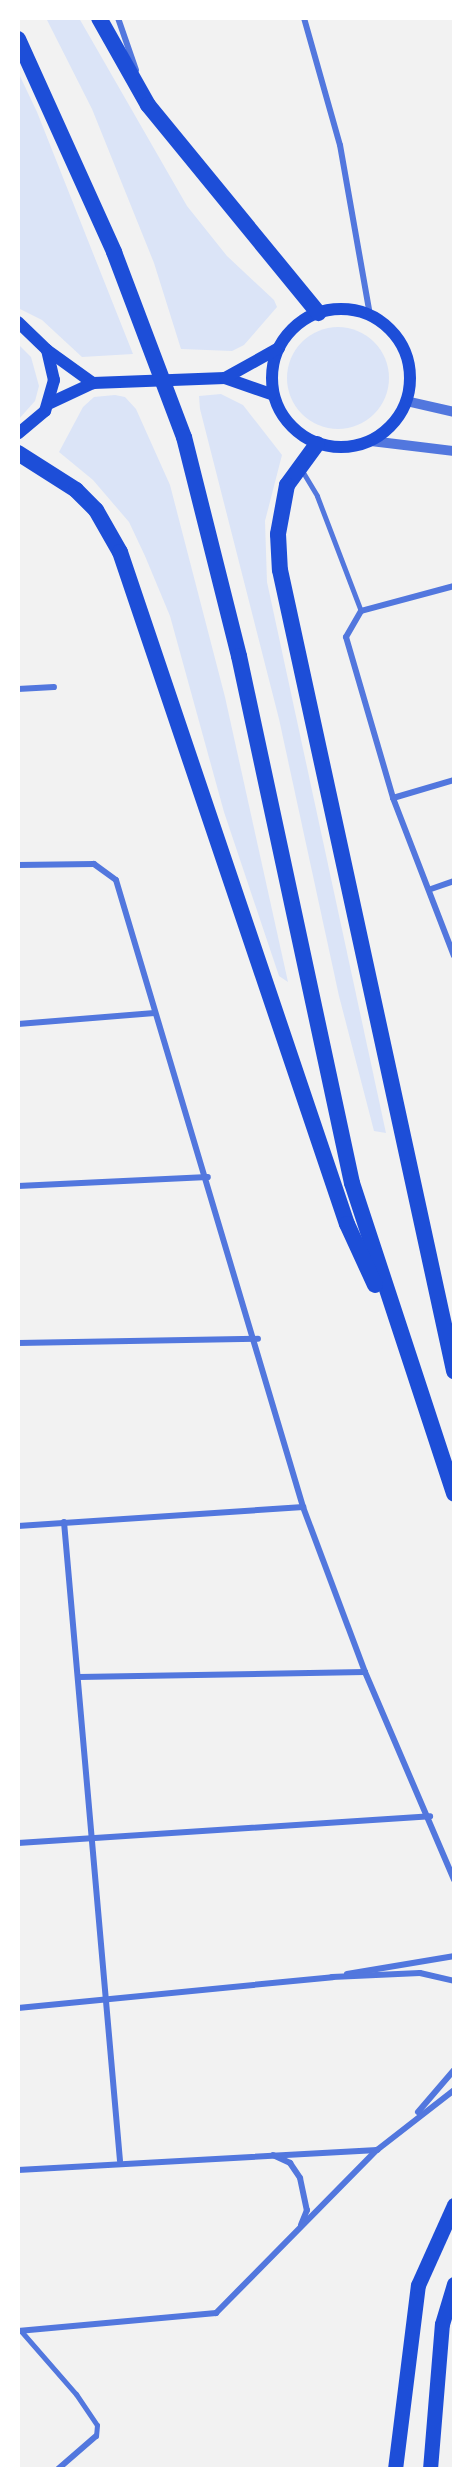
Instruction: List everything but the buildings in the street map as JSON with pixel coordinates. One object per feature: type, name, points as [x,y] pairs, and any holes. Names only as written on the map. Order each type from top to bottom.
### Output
[{"type":"highway","points":[[99,18],[148,105],[318,313]]},
{"type":"highway","points":[[18,39],[114,252],[184,437],[239,656],[352,1184],[402,1345],[454,1494]]},
{"type":"highway","points":[[317,444],[299,466],[281,505],[280,570],[454,1371]]},
{"type":"highway","points":[[18,453],[76,490],[96,510],[120,552],[347,1224],[402,1345]]},
{"type":"main road","points":[[344,309],[370,315],[402,346],[409,364],[406,401],[393,424],[371,441],[353,446],[317,444],[287,422],[271,394],[279,348],[289,333],[318,313],[344,309]]},
{"type":"main road","points":[[18,322],[47,350],[93,383]]},
{"type":"main road","points":[[219,378],[279,348]]},
{"type":"main road","points":[[47,350],[54,380],[48,404]]},
{"type":"main road","points":[[18,434],[48,404],[93,383],[219,378],[271,394]]},
{"type":"main road","points":[[395,2469],[418,2285],[454,2205]]},
{"type":"main road","points":[[430,2469],[442,2324],[454,2284]]},
{"type":"street","points":[[118,18],[148,105]]},
{"type":"street","points":[[304,18],[342,155],[370,315]]},
{"type":"street","points":[[406,401],[454,412]]},
{"type":"street","points":[[371,441],[454,451]]},
{"type":"street","points":[[299,466],[317,496],[361,611]]},
{"type":"street","points":[[454,586],[361,611],[346,637],[393,798],[431,889],[454,956]]},
{"type":"street","points":[[18,689],[54,687]]},
{"type":"street","points":[[393,798],[454,780]]},
{"type":"street","points":[[18,865],[93,864],[116,880],[155,1013],[258,1339],[303,1507],[364,1672],[452,1863],[454,1880]]},
{"type":"street","points":[[431,889],[454,882]]},
{"type":"street","points":[[18,1024],[155,1013]]},
{"type":"street","points":[[18,1186],[208,1177]]},
{"type":"street","points":[[18,1343],[258,1339]]},
{"type":"street","points":[[18,1526],[303,1507]]},
{"type":"street","points":[[64,1522],[79,1677],[88,1834],[102,1999],[120,2161]]},
{"type":"street","points":[[79,1677],[364,1672]]},
{"type":"street","points":[[18,1843],[88,1834],[430,1816]]},
{"type":"street","points":[[332,1977],[454,1956]]},
{"type":"street","points":[[18,2008],[332,1977],[420,1973],[454,1981]]},
{"type":"street","points":[[412,2120],[454,2070]]},
{"type":"street","points":[[19,2331],[216,2313],[377,2150],[412,2120],[454,2090]]},
{"type":"street","points":[[18,2170],[120,2161],[377,2150]]},
{"type":"street","points":[[272,2154],[290,2163],[300,2178],[307,2210],[300,2228]]},
{"type":"street","points":[[19,2331],[76,2394],[97,2425],[96,2436],[58,2469]]},
{"type":"shaded area","points":[[46,18],[79,18],[187,206],[227,256],[274,300],[277,307],[244,345],[232,351],[181,349],[154,263],[92,109]]},
{"type":"shaded area","points":[[18,72],[37,112],[133,354],[82,357],[42,320],[18,308]]},
{"type":"shaded area","points":[[338,327],[357,331],[374,342],[385,359],[389,378],[385,397],[374,414],[357,425],[338,429],[319,425],[302,414],[291,397],[287,378],[291,359],[302,342],[319,331]]},
{"type":"shaded area","points":[[18,344],[31,357],[39,386],[35,401],[18,420]]},
{"type":"shaded area","points":[[221,394],[243,405],[282,455],[265,521],[267,582],[386,1133],[374,1131],[339,996],[279,719],[200,409],[199,396]]},
{"type":"shaded area","points":[[115,395],[125,397],[136,409],[170,485],[225,697],[288,982],[279,976],[224,812],[170,616],[145,556],[129,522],[93,480],[59,452],[83,407],[94,397]]}]
